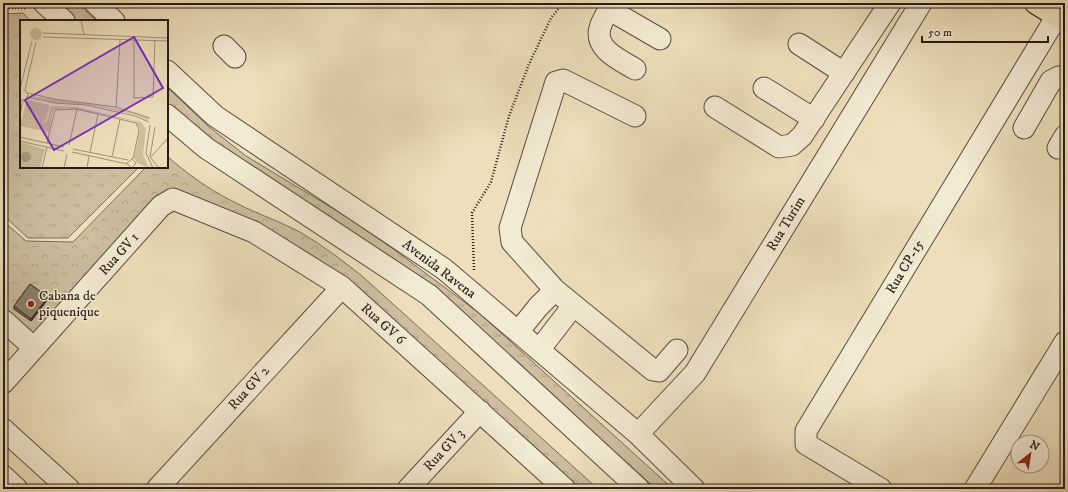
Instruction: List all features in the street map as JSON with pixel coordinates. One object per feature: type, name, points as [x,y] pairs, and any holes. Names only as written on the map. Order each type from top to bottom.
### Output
[{"type":"main road","points":[[1036,3],[1061,19]]},
{"type":"street","points":[[95,3],[113,20]]},
{"type":"street","points":[[715,107],[779,147],[792,146],[802,136],[814,119],[890,3]]},
{"type":"street","name":"Rua Turim","points":[[638,434],[695,373],[921,3]]},
{"type":"street","points":[[635,69],[605,50],[599,39],[600,28],[612,6],[660,39]]},
{"type":"street","points":[[37,7],[62,20]]},
{"type":"street","name":"Rua CP-15","points":[[881,489],[806,444],[806,431],[1061,19]]},
{"type":"street","points":[[799,44],[844,73]]},
{"type":"street","name":"Avenida Ravena","points":[[168,72],[215,116],[444,269],[638,434],[694,489]]},
{"type":"street","points":[[1024,128],[1051,81],[1059,77],[1065,79]]},
{"type":"street","points":[[635,116],[563,80],[556,82],[510,228],[512,242],[555,290],[653,370],[659,371],[676,350]]},
{"type":"street","points":[[764,88],[814,119]]},
{"type":"street","name":"Avenida Ravena","points":[[168,116],[206,148],[429,295],[639,489]]},
{"type":"street","name":"Rua GV 6","points":[[173,199],[254,232],[342,287],[565,489]]},
{"type":"street","name":"Rua GV 1","points":[[3,383],[161,206],[173,199]]},
{"type":"street","name":"Rua GV 2","points":[[157,489],[342,287]]},
{"type":"street","points":[[518,332],[538,307],[555,290]]},
{"type":"street","points":[[539,350],[573,306]]},
{"type":"street","points":[[3,320],[34,348]]},
{"type":"street","points":[[975,489],[1065,342]]},
{"type":"street","name":"Rua GV 3","points":[[408,489],[480,412]]},
{"type":"street","points":[[3,429],[69,489]]},
{"type":"street","points":[[3,476],[17,489]]},
{"type":"path","points":[[475,274],[472,213],[491,182],[509,116],[529,64],[551,18],[563,3]]},
{"type":"path","points":[[3,8],[37,7]]},
{"type":"green space","points":[[55,3],[77,3],[96,20],[74,20]]},
{"type":"green space","points":[[23,13],[30,20],[20,20],[20,168],[138,168],[68,238],[28,238],[3,215],[3,14]]},
{"type":"green space","points":[[168,88],[208,126],[246,156],[347,217],[392,248],[479,313],[673,489],[656,489],[472,322],[264,180],[185,120],[168,104]]},
{"type":"green space","points":[[168,157],[189,174],[213,190],[238,204],[300,232],[347,264],[598,489],[574,489],[346,281],[182,195],[34,336],[3,307],[3,221],[26,241],[73,242],[145,168],[168,168]]},
{"type":"building","name":"Cabana de piquenique","points":[[30,284],[48,297],[31,319],[14,306]]},
{"type":"place","name":"Cabana de piquenique","points":[[31,304]]}]
